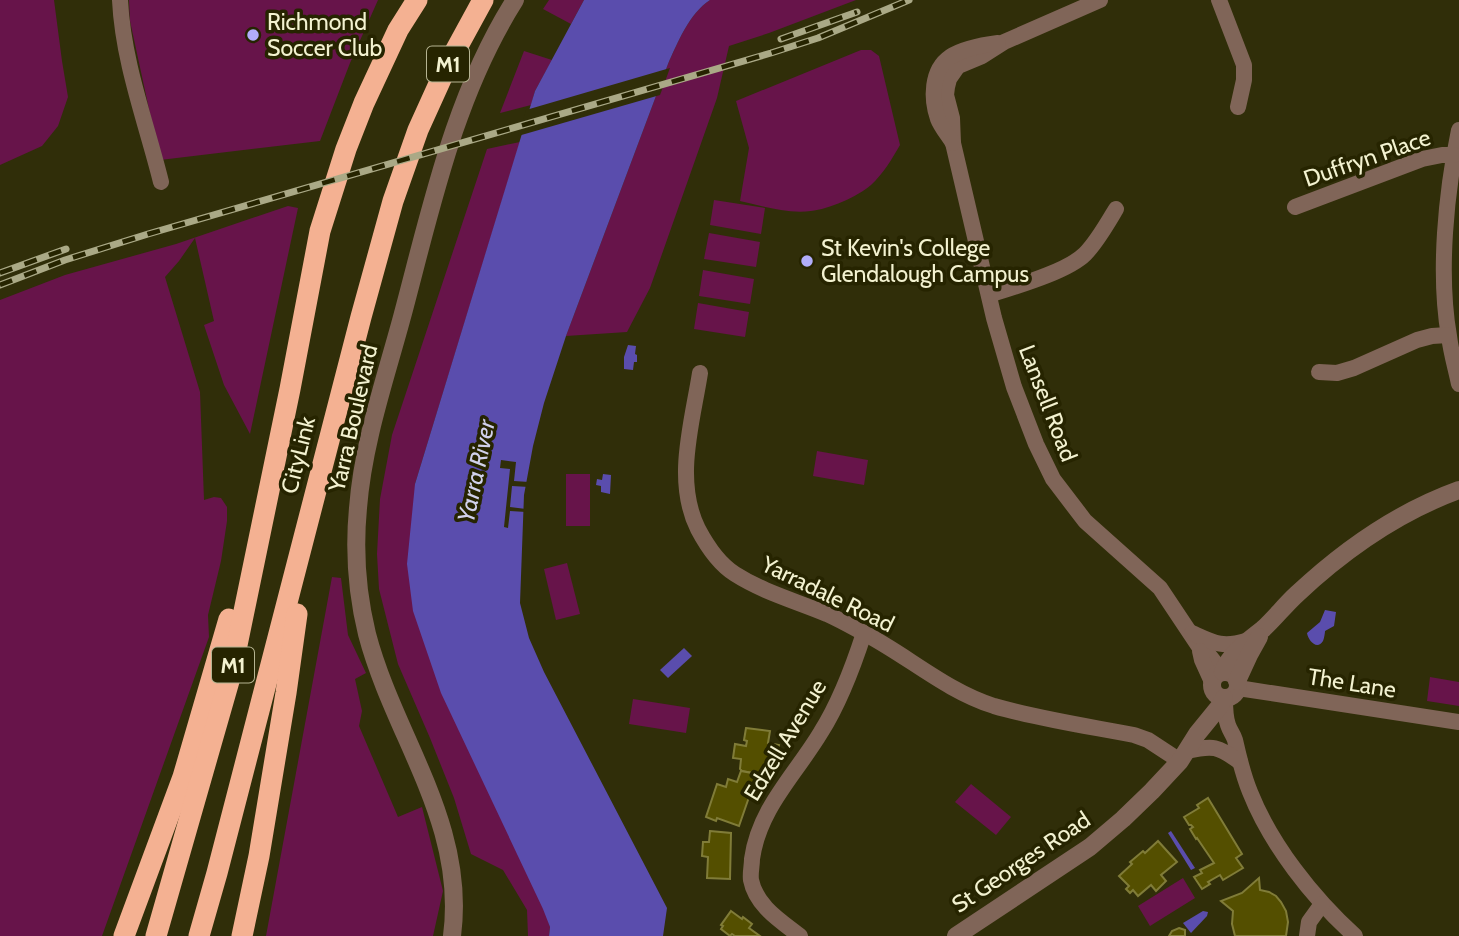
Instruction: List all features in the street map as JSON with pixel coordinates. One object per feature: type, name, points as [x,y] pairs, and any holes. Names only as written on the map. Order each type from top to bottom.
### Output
[{"type":"highway","name":"CityLink","points":[[156,936],[231,674],[320,232],[346,149],[364,103],[398,30],[417,0]]},
{"type":"highway","name":"CityLink","points":[[198,936],[393,201],[418,130],[447,65],[483,0]]},
{"type":"highway","points":[[124,936],[187,765],[217,664],[290,389]]},
{"type":"highway","points":[[242,936],[259,856],[286,693],[309,518]]},
{"type":"street","points":[[120,0],[127,54],[161,182]]},
{"type":"street","name":"Yarra Boulevard","points":[[452,936],[454,892],[448,849],[434,802],[368,637],[358,582],[356,536],[365,455],[443,162],[468,93],[489,46],[515,0]]},
{"type":"street","name":"Lansell Road","points":[[1100,0],[1004,42],[961,52],[949,67],[946,95],[952,118],[953,143],[1014,387],[1053,479],[1085,521],[1160,588],[1194,638],[1209,654],[1225,686]]},
{"type":"street","points":[[1219,0],[1244,65],[1244,80],[1238,107]]},
{"type":"street","points":[[1459,130],[1444,246],[1452,296],[1448,335],[1459,384]]},
{"type":"street","name":"Duffryn Place","points":[[1295,207],[1422,159],[1442,155],[1455,159]]},
{"type":"street","points":[[989,295],[1068,266],[1084,256],[1107,225],[1115,209]]},
{"type":"street","points":[[1319,372],[1337,373],[1417,340],[1448,335]]},
{"type":"street","name":"Yarradale Road","points":[[700,373],[686,456],[690,509],[710,550],[732,572],[864,633],[942,683],[992,705],[1149,740],[1183,756]]},
{"type":"street","name":"St Georges Road","points":[[956,936],[1090,847],[1152,791],[1213,717],[1225,686],[1230,659],[1294,596],[1345,553],[1398,518],[1459,490]]},
{"type":"street","name":"St Georges Road","points":[[1225,686],[1264,628]]},
{"type":"street","name":"Edzell Avenue","points":[[800,936],[759,900],[751,881],[754,849],[761,825],[773,802],[820,735],[855,660],[864,633]]},
{"type":"street","points":[[1194,638],[1229,645],[1246,641]]},
{"type":"street","points":[[1225,686],[1236,723],[1234,735],[1249,792],[1272,836],[1322,904],[1356,936]]},
{"type":"street","name":"The Lane","points":[[1225,686],[1459,722]]},
{"type":"street","points":[[1183,756],[1206,747],[1216,747],[1240,762]]},
{"type":"street","points":[[1307,936],[1309,922],[1322,904]]},
{"type":"street","points":[[1314,936],[1334,917]]},
{"type":"shaded area","points":[[0,0],[54,0],[68,97],[58,126],[42,146],[0,165]]},
{"type":"shaded area","points":[[129,0],[378,0],[320,141],[160,160],[130,21]]},
{"type":"shaded area","points":[[549,0],[584,0],[571,24],[543,9]]},
{"type":"shaded area","points":[[710,0],[856,0],[729,46],[717,98],[650,288],[627,332],[566,336],[668,64],[690,21]]},
{"type":"shaded area","points":[[861,50],[871,50],[879,56],[900,145],[879,176],[858,194],[818,210],[784,210],[740,201],[749,148],[736,101]]},
{"type":"shaded area","points":[[524,51],[552,60],[535,91],[531,105],[500,113]]},
{"type":"shaded area","points":[[520,142],[415,484],[550,927],[549,936],[528,936],[527,910],[503,870],[471,854],[454,798],[398,664],[379,589],[377,554],[380,499],[392,435],[487,149]]},
{"type":"shaded area","points":[[714,200],[765,208],[761,234],[710,225]]},
{"type":"shaded area","points":[[288,206],[298,208],[250,434],[224,385],[204,325],[214,321],[195,238],[165,277],[200,392],[204,500],[221,498],[227,507],[227,521],[208,615],[209,637],[102,936],[0,936],[0,300],[65,275],[176,244]]},
{"type":"shaded area","points":[[709,233],[760,242],[756,267],[704,259]]},
{"type":"shaded area","points":[[703,270],[754,279],[750,304],[699,296]]},
{"type":"shaded area","points":[[698,303],[749,312],[745,337],[694,329]]},
{"type":"shaded area","points":[[817,451],[868,460],[864,485],[813,476]]},
{"type":"shaded area","points":[[566,474],[590,474],[590,526],[566,526]]},
{"type":"shaded area","points":[[567,563],[580,614],[556,620],[544,569]]},
{"type":"shaded area","points":[[332,577],[341,578],[348,635],[366,673],[355,679],[362,711],[359,726],[398,817],[422,807],[443,891],[433,936],[266,936]]},
{"type":"shaded area","points":[[1430,677],[1459,682],[1459,706],[1427,701]]},
{"type":"shaded area","points":[[633,699],[690,708],[686,733],[629,724]]},
{"type":"shaded area","points":[[971,784],[1011,817],[996,835],[955,802]]},
{"type":"shaded area","points":[[1183,878],[1195,898],[1150,926],[1138,906]]},
{"type":"water","name":"Yarra River","points":[[584,0],[710,0],[690,21],[668,64],[566,336],[544,403],[524,495],[520,603],[529,638],[544,672],[667,908],[663,936],[549,936],[550,927],[543,909],[441,693],[413,611],[407,564],[415,484],[535,91]]},
{"type":"water","points":[[628,345],[636,346],[637,362],[634,362],[633,370],[624,369]]},
{"type":"water","points":[[603,474],[611,475],[610,494],[601,492],[601,486],[596,485],[597,479],[602,480]]},
{"type":"water","points":[[1325,610],[1336,612],[1334,626],[1325,631],[1321,644],[1316,645],[1307,633],[1320,622]]},
{"type":"water","points":[[684,648],[692,656],[668,678],[660,670]]},
{"type":"water","points":[[1171,831],[1195,868],[1191,870],[1168,833]]},
{"type":"water","points":[[1203,911],[1208,912],[1207,916],[1191,933],[1183,923]]},
{"type":"pier","points":[[670,68],[660,95],[518,136],[526,110]]},
{"type":"pier","points":[[501,460],[516,462],[514,481],[529,482],[529,487],[512,486],[510,507],[526,509],[526,512],[510,511],[508,528],[504,527],[510,469],[500,468]]},
{"type":"building","points":[[746,728],[770,731],[768,743],[779,745],[776,767],[770,766],[768,773],[764,772],[764,775],[742,771],[741,759],[733,758],[735,744],[746,746]]},
{"type":"building","points":[[741,771],[757,774],[739,826],[706,817],[717,784],[726,787],[728,779],[737,782]]},
{"type":"building","points":[[1208,798],[1242,854],[1236,858],[1243,868],[1223,880],[1220,875],[1202,889],[1194,877],[1202,873],[1200,870],[1214,863],[1184,817],[1199,808],[1197,805]]},
{"type":"building","points":[[710,831],[731,833],[730,879],[707,878],[708,857],[702,856],[703,842],[709,842]]},
{"type":"building","points":[[1158,841],[1177,862],[1161,875],[1166,881],[1156,891],[1151,885],[1138,896],[1133,890],[1130,893],[1126,889],[1129,886],[1119,876],[1132,864],[1130,862]]},
{"type":"building","points":[[1259,878],[1260,890],[1276,896],[1286,911],[1286,936],[1235,936],[1233,911],[1221,901],[1242,893]]},
{"type":"building","points":[[731,911],[752,924],[749,928],[760,936],[730,936],[721,929]]},
{"type":"building","points":[[1179,928],[1185,930],[1185,936],[1169,936],[1172,931]]},
{"type":"railway","points":[[0,285],[65,260],[148,234],[771,53],[818,38],[909,0]]},
{"type":"railway","points":[[781,39],[857,12]]},
{"type":"railway","points":[[0,273],[66,249]]},
{"type":"place","name":"Richmond Soccer Club","points":[[253,35]]},
{"type":"place","name":"St Kevin's College Glendalough Campus","points":[[807,261]]}]
